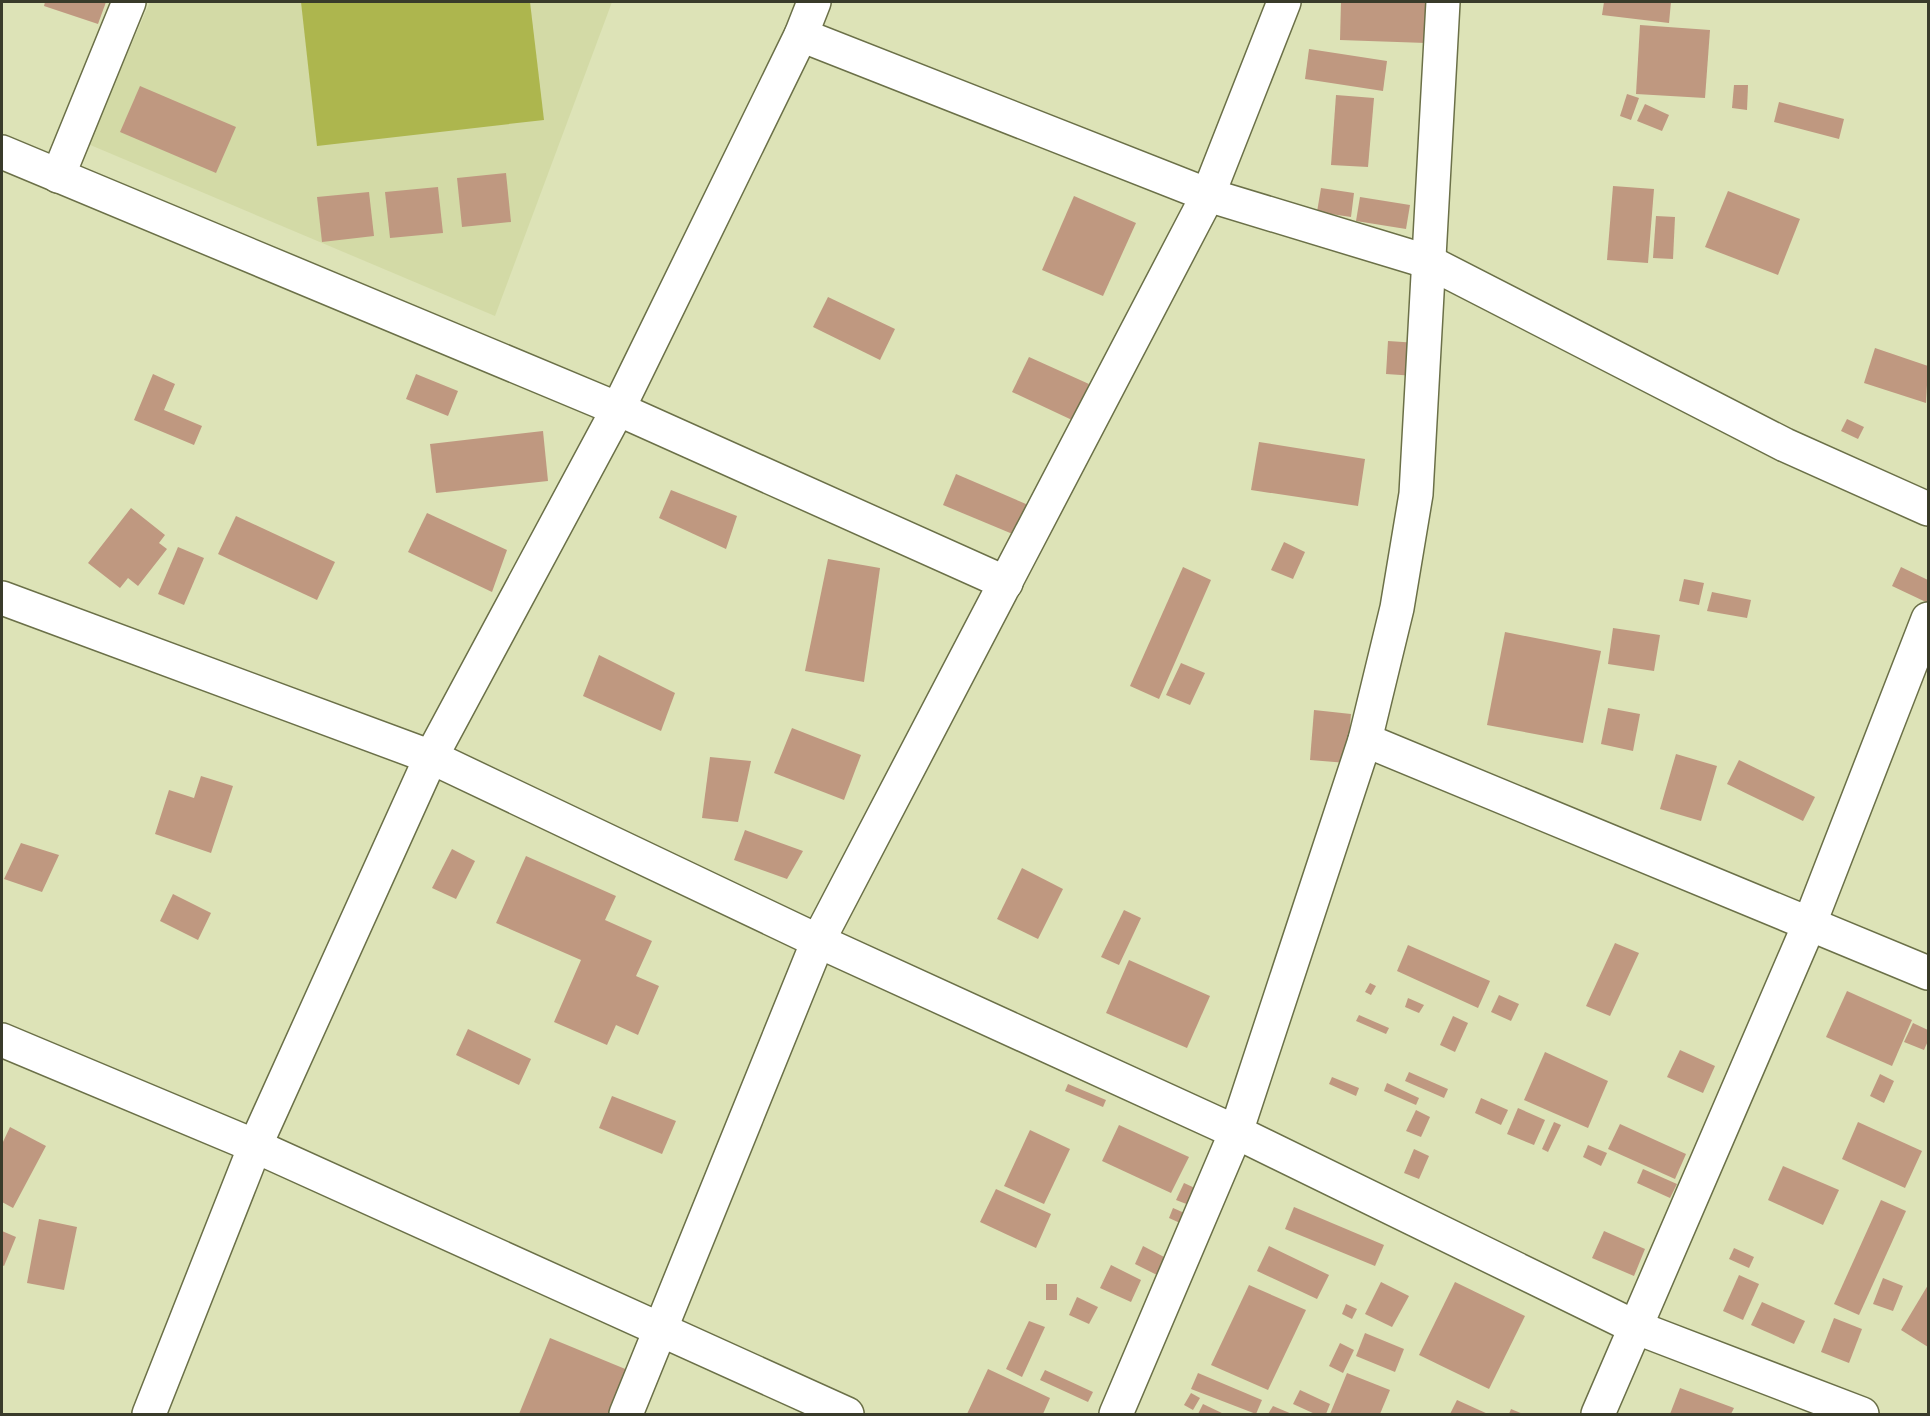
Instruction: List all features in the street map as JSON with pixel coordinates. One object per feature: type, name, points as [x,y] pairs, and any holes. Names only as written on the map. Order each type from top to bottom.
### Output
[{"type":"street","points":[[58,176],[129,2]]},
{"type":"street","points":[[148,1414],[255,1146],[431,757],[618,410],[801,35],[814,2]]},
{"type":"street","points":[[626,1414],[818,942],[1208,195],[1284,2]]},
{"type":"street","points":[[1116,1414],[1236,1132],[1365,740],[1397,608],[1416,494],[1443,2]]},
{"type":"street","points":[[801,35],[1208,195],[1429,262],[1785,445],[1929,509]]},
{"type":"street","points":[[2,152],[618,410],[1006,583]]},
{"type":"street","points":[[2,598],[431,757],[818,942],[1236,1132],[1635,1327],[1862,1414]]},
{"type":"street","points":[[1598,1414],[1809,925],[1929,619]]},
{"type":"street","points":[[1365,740],[1929,973]]},
{"type":"street","points":[[2,1040],[255,1146],[847,1414]]},
{"type":"shaded area","points":[[150,2],[612,2],[495,316],[88,144]]},
{"type":"green space","points":[[301,2],[530,2],[544,120],[317,146]]},
{"type":"building","points":[[45,2],[106,2],[98,24],[44,6]]},
{"type":"building","points":[[1341,2],[1428,2],[1426,43],[1340,40]]},
{"type":"building","points":[[1604,2],[1671,2],[1669,23],[1602,15]]},
{"type":"building","points":[[1640,25],[1710,30],[1705,98],[1636,94]]},
{"type":"building","points":[[1309,49],[1387,61],[1383,91],[1305,79]]},
{"type":"building","points":[[1734,85],[1748,85],[1747,110],[1732,108]]},
{"type":"building","points":[[140,86],[236,127],[216,173],[120,132]]},
{"type":"building","points":[[1627,94],[1639,98],[1631,120],[1620,116]]},
{"type":"building","points":[[1336,95],[1374,98],[1368,167],[1331,165]]},
{"type":"building","points":[[1779,102],[1844,119],[1839,139],[1774,122]]},
{"type":"building","points":[[1645,104],[1669,115],[1662,131],[1637,121]]},
{"type":"building","points":[[506,173],[511,222],[462,227],[457,178]]},
{"type":"building","points":[[1613,186],[1654,189],[1648,263],[1607,260]]},
{"type":"building","points":[[438,187],[443,233],[390,238],[385,192]]},
{"type":"building","points":[[1321,188],[1354,193],[1351,217],[1317,212]]},
{"type":"building","points":[[1728,191],[1800,219],[1778,275],[1705,247]]},
{"type":"building","points":[[369,192],[374,236],[322,242],[317,197]]},
{"type":"building","points":[[1074,196],[1136,223],[1103,296],[1042,270]]},
{"type":"building","points":[[1360,197],[1410,205],[1406,229],[1356,221]]},
{"type":"building","points":[[1656,216],[1675,217],[1673,259],[1653,258]]},
{"type":"building","points":[[828,297],[895,329],[880,360],[813,327]]},
{"type":"building","points":[[1388,341],[1418,343],[1416,376],[1386,374]]},
{"type":"building","points":[[1875,348],[1928,366],[1926,403],[1864,383]]},
{"type":"building","points":[[1029,357],[1089,384],[1072,420],[1012,392]]},
{"type":"building","points":[[153,374],[175,384],[164,410],[202,426],[194,445],[134,420]]},
{"type":"building","points":[[416,374],[458,391],[448,416],[406,399]]},
{"type":"building","points":[[1847,419],[1864,427],[1858,439],[1841,431]]},
{"type":"building","points":[[543,431],[548,481],[436,493],[430,444]]},
{"type":"building","points":[[1259,442],[1365,459],[1358,506],[1251,490]]},
{"type":"building","points":[[956,474],[1033,507],[1020,537],[943,505]]},
{"type":"building","points":[[671,490],[737,516],[726,549],[659,518]]},
{"type":"building","points":[[131,508],[165,535],[159,543],[167,549],[138,586],[128,578],[120,588],[88,563]]},
{"type":"building","points":[[427,513],[507,550],[492,592],[408,552]]},
{"type":"building","points":[[236,516],[335,562],[317,600],[218,554]]},
{"type":"building","points":[[1284,542],[1305,552],[1293,579],[1271,570]]},
{"type":"building","points":[[178,547],[204,558],[184,605],[158,594]]},
{"type":"building","points":[[828,559],[880,568],[864,682],[805,671]]},
{"type":"building","points":[[1183,567],[1211,580],[1159,699],[1130,686]]},
{"type":"building","points":[[1901,567],[1928,580],[1928,603],[1892,586]]},
{"type":"building","points":[[1684,579],[1704,583],[1699,605],[1679,601]]},
{"type":"building","points":[[1712,592],[1751,600],[1747,618],[1707,611]]},
{"type":"building","points":[[1613,628],[1660,635],[1654,671],[1608,664]]},
{"type":"building","points":[[1505,632],[1601,651],[1583,743],[1487,725]]},
{"type":"building","points":[[599,655],[675,693],[661,731],[583,696]]},
{"type":"building","points":[[1181,663],[1205,673],[1190,705],[1166,695]]},
{"type":"building","points":[[1608,708],[1640,714],[1633,751],[1601,744]]},
{"type":"building","points":[[1314,710],[1351,714],[1347,763],[1310,760]]},
{"type":"building","points":[[792,728],[861,755],[844,800],[774,773]]},
{"type":"building","points":[[1676,754],[1717,766],[1701,821],[1660,809]]},
{"type":"building","points":[[710,757],[751,761],[738,822],[702,818]]},
{"type":"building","points":[[1739,760],[1815,797],[1803,821],[1727,784]]},
{"type":"building","points":[[201,776],[233,786],[211,853],[155,834],[169,790],[194,798]]},
{"type":"building","points":[[745,830],[803,851],[787,879],[734,860]]},
{"type":"building","points":[[21,843],[59,855],[42,892],[4,879]]},
{"type":"building","points":[[452,849],[475,861],[456,899],[432,888]]},
{"type":"building","points":[[526,856],[616,896],[605,920],[652,941],[636,976],[659,986],[638,1035],[616,1025],[607,1045],[554,1022],[581,960],[496,923]]},
{"type":"building","points":[[1022,868],[1063,889],[1038,939],[997,919]]},
{"type":"building","points":[[173,894],[211,913],[198,940],[160,921]]},
{"type":"building","points":[[1124,910],[1141,918],[1119,965],[1101,957]]},
{"type":"building","points":[[1615,943],[1639,953],[1610,1016],[1586,1006]]},
{"type":"building","points":[[1408,945],[1490,981],[1478,1008],[1397,971]]},
{"type":"building","points":[[1129,960],[1210,996],[1187,1048],[1106,1013]]},
{"type":"building","points":[[1370,983],[1376,986],[1371,995],[1365,992]]},
{"type":"building","points":[[1847,991],[1912,1020],[1892,1066],[1826,1037]]},
{"type":"building","points":[[1499,995],[1519,1004],[1511,1021],[1491,1012]]},
{"type":"building","points":[[1408,998],[1424,1005],[1419,1013],[1405,1007]]},
{"type":"building","points":[[1359,1015],[1389,1028],[1386,1034],[1356,1021]]},
{"type":"building","points":[[1453,1016],[1468,1023],[1455,1052],[1440,1045]]},
{"type":"building","points":[[1913,1023],[1928,1030],[1928,1041],[1924,1050],[1904,1042]]},
{"type":"building","points":[[468,1029],[531,1059],[519,1085],[456,1055]]},
{"type":"building","points":[[1680,1050],[1715,1066],[1703,1093],[1667,1077]]},
{"type":"building","points":[[1545,1052],[1608,1081],[1588,1128],[1524,1100]]},
{"type":"building","points":[[1409,1072],[1448,1089],[1444,1098],[1405,1081]]},
{"type":"building","points":[[1880,1074],[1894,1081],[1884,1103],[1870,1096]]},
{"type":"building","points":[[1332,1077],[1359,1088],[1356,1096],[1329,1084]]},
{"type":"building","points":[[1387,1083],[1419,1098],[1416,1105],[1384,1091]]},
{"type":"building","points":[[1068,1084],[1106,1100],[1103,1107],[1065,1091]]},
{"type":"building","points":[[612,1096],[676,1121],[662,1154],[599,1128]]},
{"type":"building","points":[[1481,1098],[1508,1110],[1501,1125],[1475,1113]]},
{"type":"building","points":[[1518,1108],[1545,1120],[1534,1145],[1507,1134]]},
{"type":"building","points":[[1416,1110],[1430,1117],[1421,1137],[1406,1131]]},
{"type":"building","points":[[1554,1122],[1561,1125],[1548,1152],[1542,1149]]},
{"type":"building","points":[[1858,1122],[1922,1151],[1905,1188],[1842,1159]]},
{"type":"building","points":[[1620,1124],[1686,1154],[1675,1179],[1608,1149]]},
{"type":"building","points":[[1119,1125],[1189,1157],[1171,1193],[1102,1161]]},
{"type":"building","points":[[10,1127],[46,1146],[13,1208],[2,1202],[2,1144]]},
{"type":"building","points":[[1030,1130],[1070,1149],[1044,1204],[1004,1186]]},
{"type":"building","points":[[1588,1145],[1607,1153],[1601,1166],[1583,1157]]},
{"type":"building","points":[[1414,1149],[1429,1156],[1419,1179],[1404,1173]]},
{"type":"building","points":[[1783,1166],[1839,1190],[1823,1225],[1768,1200]]},
{"type":"building","points":[[1643,1169],[1677,1184],[1670,1198],[1637,1183]]},
{"type":"building","points":[[1184,1183],[1197,1189],[1189,1205],[1176,1200]]},
{"type":"building","points":[[996,1189],[1051,1214],[1036,1248],[980,1222]]},
{"type":"building","points":[[1881,1200],[1906,1211],[1859,1315],[1834,1304]]},
{"type":"building","points":[[1294,1207],[1384,1245],[1375,1266],[1285,1229]]},
{"type":"building","points":[[1173,1208],[1196,1218],[1191,1228],[1169,1218]]},
{"type":"building","points":[[39,1219],[77,1227],[64,1290],[27,1283]]},
{"type":"building","points":[[2,1231],[16,1237],[4,1266],[2,1265]]},
{"type":"building","points":[[1604,1231],[1645,1249],[1634,1276],[1592,1258]]},
{"type":"building","points":[[1143,1246],[1168,1259],[1159,1276],[1135,1264]]},
{"type":"building","points":[[1269,1246],[1329,1275],[1317,1299],[1257,1271]]},
{"type":"building","points":[[1734,1248],[1754,1257],[1749,1268],[1729,1259]]},
{"type":"building","points":[[1111,1265],[1141,1280],[1131,1302],[1100,1288]]},
{"type":"building","points":[[1739,1275],[1759,1284],[1743,1320],[1723,1311]]},
{"type":"building","points":[[1883,1278],[1903,1286],[1893,1311],[1873,1304]]},
{"type":"building","points":[[1381,1282],[1409,1296],[1392,1327],[1365,1314]]},
{"type":"building","points":[[1455,1282],[1525,1316],[1489,1389],[1419,1355]]},
{"type":"building","points":[[1046,1284],[1057,1284],[1057,1300],[1046,1300]]},
{"type":"building","points":[[1249,1285],[1306,1310],[1268,1390],[1211,1365]]},
{"type":"building","points":[[1928,1285],[1928,1347],[1901,1330]]},
{"type":"building","points":[[1077,1297],[1098,1307],[1089,1324],[1069,1315]]},
{"type":"building","points":[[1762,1302],[1805,1321],[1794,1344],[1751,1325]]},
{"type":"building","points":[[1346,1304],[1357,1309],[1352,1319],[1342,1314]]},
{"type":"building","points":[[1834,1318],[1862,1329],[1849,1363],[1821,1352]]},
{"type":"building","points":[[1029,1321],[1045,1327],[1022,1377],[1006,1369]]},
{"type":"building","points":[[1365,1333],[1404,1349],[1395,1372],[1356,1356]]},
{"type":"building","points":[[550,1338],[635,1373],[618,1414],[519,1414]]},
{"type":"building","points":[[1340,1343],[1354,1350],[1343,1373],[1329,1366]]},
{"type":"building","points":[[988,1369],[1050,1398],[1043,1414],[967,1414]]},
{"type":"building","points":[[1045,1370],[1093,1392],[1088,1402],[1040,1380]]},
{"type":"building","points":[[1198,1373],[1262,1400],[1256,1414],[1191,1389]]},
{"type":"building","points":[[1347,1373],[1390,1390],[1380,1414],[1330,1414]]},
{"type":"building","points":[[1680,1388],[1734,1408],[1731,1414],[1670,1414]]},
{"type":"building","points":[[1300,1390],[1330,1404],[1326,1414],[1315,1414],[1293,1404]]},
{"type":"building","points":[[1191,1393],[1200,1398],[1193,1410],[1184,1405]]},
{"type":"building","points":[[1457,1400],[1488,1414],[1450,1414]]},
{"type":"building","points":[[1203,1404],[1224,1414],[1198,1414]]},
{"type":"building","points":[[1273,1406],[1292,1414],[1268,1414]]},
{"type":"building","points":[[1511,1409],[1523,1414],[1509,1414]]}]
